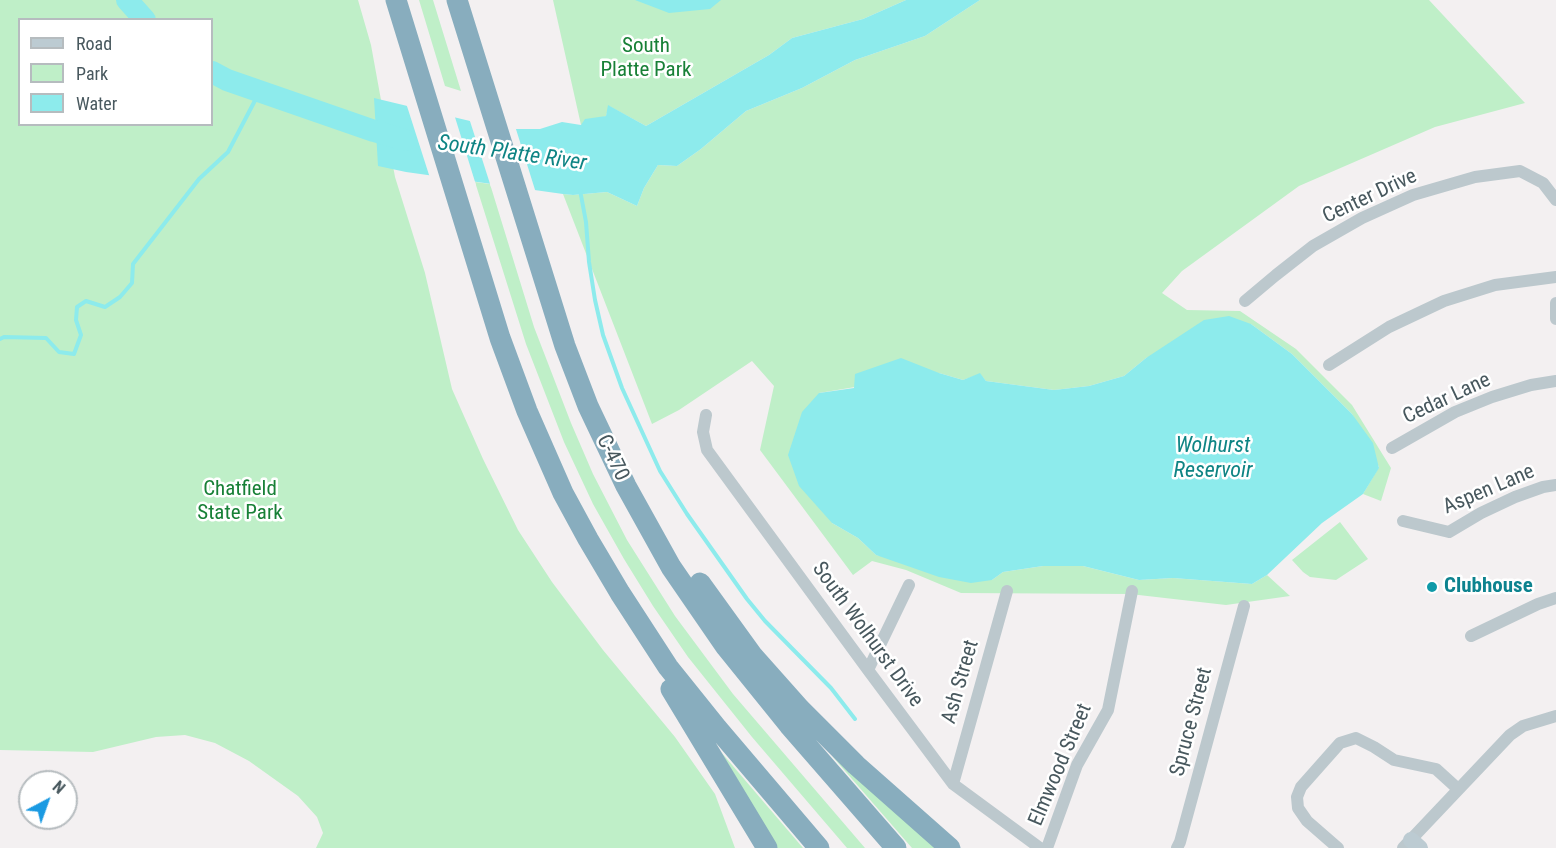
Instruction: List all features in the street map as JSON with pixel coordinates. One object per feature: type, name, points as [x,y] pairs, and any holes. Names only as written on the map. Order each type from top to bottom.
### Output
[{"type":"highway","points":[[396,0],[512,372],[568,503],[620,593],[691,698],[819,848]]},
{"type":"highway","name":"C-470","points":[[456,0],[565,346],[592,415],[626,486],[671,567],[716,633],[758,688],[896,848]]},
{"type":"highway","points":[[542,275],[559,296],[584,367],[609,426],[633,473],[668,535],[711,601],[752,655],[800,709],[852,761],[950,848]]},
{"type":"highway","points":[[655,647],[680,705],[767,848]]},
{"type":"street","name":"Center Drive","points":[[1245,301],[1312,246],[1362,218],[1413,195],[1475,177],[1520,171],[1543,183],[1556,200]]},
{"type":"street","points":[[1329,364],[1389,327],[1444,301],[1495,285],[1556,277]]},
{"type":"street","points":[[1556,303],[1556,319]]},
{"type":"street","name":"Cedar Lane","points":[[1392,448],[1455,412],[1531,385],[1556,381]]},
{"type":"street","name":"South Wolhurst Drive","points":[[706,415],[703,432],[707,450],[953,783],[1040,848]]},
{"type":"street","name":"Aspen Lane","points":[[1403,521],[1449,532],[1515,497],[1556,485]]},
{"type":"street","points":[[868,670],[909,585]]},
{"type":"street","name":"Ash Street","points":[[953,783],[1007,591]]},
{"type":"street","name":"Elmwood Street","points":[[1047,848],[1077,765],[1108,710],[1132,591]]},
{"type":"street","points":[[1471,636],[1538,604],[1556,598]]},
{"type":"street","name":"Spruce Street","points":[[1177,848],[1244,606]]},
{"type":"street","points":[[1412,845],[1458,789],[1510,735],[1523,726],[1556,716]]},
{"type":"street","points":[[1338,848],[1307,821],[1298,808],[1297,797],[1301,787],[1340,743],[1356,738],[1394,760],[1436,769],[1458,789]]},
{"type":"green space","name":"Chatfield State Park","points":[[0,0],[358,0],[371,45],[395,177],[425,273],[452,389],[483,459],[518,530],[552,582],[603,650],[675,737],[715,794],[735,848],[316,848],[323,833],[317,817],[298,796],[249,761],[215,743],[185,735],[156,737],[93,752],[0,750]]},
{"type":"green space","points":[[419,0],[433,0],[461,91],[445,86]]},
{"type":"green space","name":"South Platte Park","points":[[553,0],[906,0],[863,19],[792,38],[769,55],[646,126],[609,106],[606,116],[581,125]]},
{"type":"green space","points":[[980,0],[1429,0],[1525,103],[1435,127],[1299,186],[1182,271],[1162,293],[1187,310],[1240,311],[1296,349],[1352,405],[1391,468],[1381,501],[1363,494],[1379,467],[1352,414],[1292,354],[1251,324],[1146,358],[1124,376],[1089,386],[1054,390],[986,381],[980,374],[963,380],[939,373],[819,393],[832,523],[858,538],[876,555],[992,580],[1003,572],[1043,566],[1083,566],[1139,580],[1173,578],[1252,584],[1267,575],[1290,596],[1226,605],[1130,594],[961,593],[906,570],[872,561],[853,575],[760,450],[774,386],[752,361],[679,410],[652,424],[563,194],[607,192],[637,206],[644,188],[658,165],[677,166],[746,111],[802,88],[855,60],[925,36]]},
{"type":"green space","points":[[475,182],[490,184],[534,327],[593,474],[627,540],[675,616],[733,694],[865,848],[847,848],[752,737],[688,657],[624,559],[593,504],[564,442],[526,344]]},
{"type":"green space","points":[[1340,522],[1368,559],[1336,580],[1310,577],[1292,560]]},
{"type":"green space","points":[[721,752],[803,848],[777,848]]},
{"type":"green space","points":[[832,756],[937,848],[912,848]]},
{"type":"water","points":[[635,0],[721,0],[710,9],[669,13]]},
{"type":"water","points":[[906,0],[980,0],[925,36],[855,60],[802,88],[746,111],[677,166],[658,165],[644,188],[637,206],[607,192],[563,194],[378,166],[374,98],[470,121],[516,129],[540,129],[562,122],[581,125],[585,119],[606,116],[608,105],[646,126],[769,55],[792,38],[863,19]]},
{"type":"water","name":"Wolhurst Reservoir","points":[[1229,316],[1251,324],[1292,354],[1352,414],[1373,443],[1379,468],[1363,494],[1322,523],[1267,575],[1252,584],[1173,578],[1139,580],[1083,566],[1043,566],[1003,572],[992,580],[971,583],[939,577],[876,555],[858,538],[832,523],[799,486],[788,455],[802,412],[819,393],[854,388],[855,374],[901,358],[963,380],[980,373],[986,381],[1054,390],[1089,386],[1124,376],[1146,358],[1204,320]]},
{"type":"pier","points":[[406,103],[454,114],[476,185],[430,178]]},
{"type":"pier","points":[[469,118],[515,126],[536,193],[491,187]]},
{"type":"waterway","name":"South Platte River","points":[[127,0],[143,18]]},
{"type":"waterway","name":"South Platte River","points":[[213,73],[227,80],[405,140]]},
{"type":"waterway","points":[[0,339],[4,337],[46,338],[59,352],[74,354],[81,335],[76,320],[77,307],[86,301],[105,307],[120,297],[132,283],[133,264],[199,179],[228,152],[260,91]]},
{"type":"waterway","points":[[580,190],[595,300],[603,335],[622,388],[660,471],[687,514],[747,599],[765,621],[831,688],[855,719]]},
{"type":"place","name":"Clubhouse","points":[[1432,587]]}]
